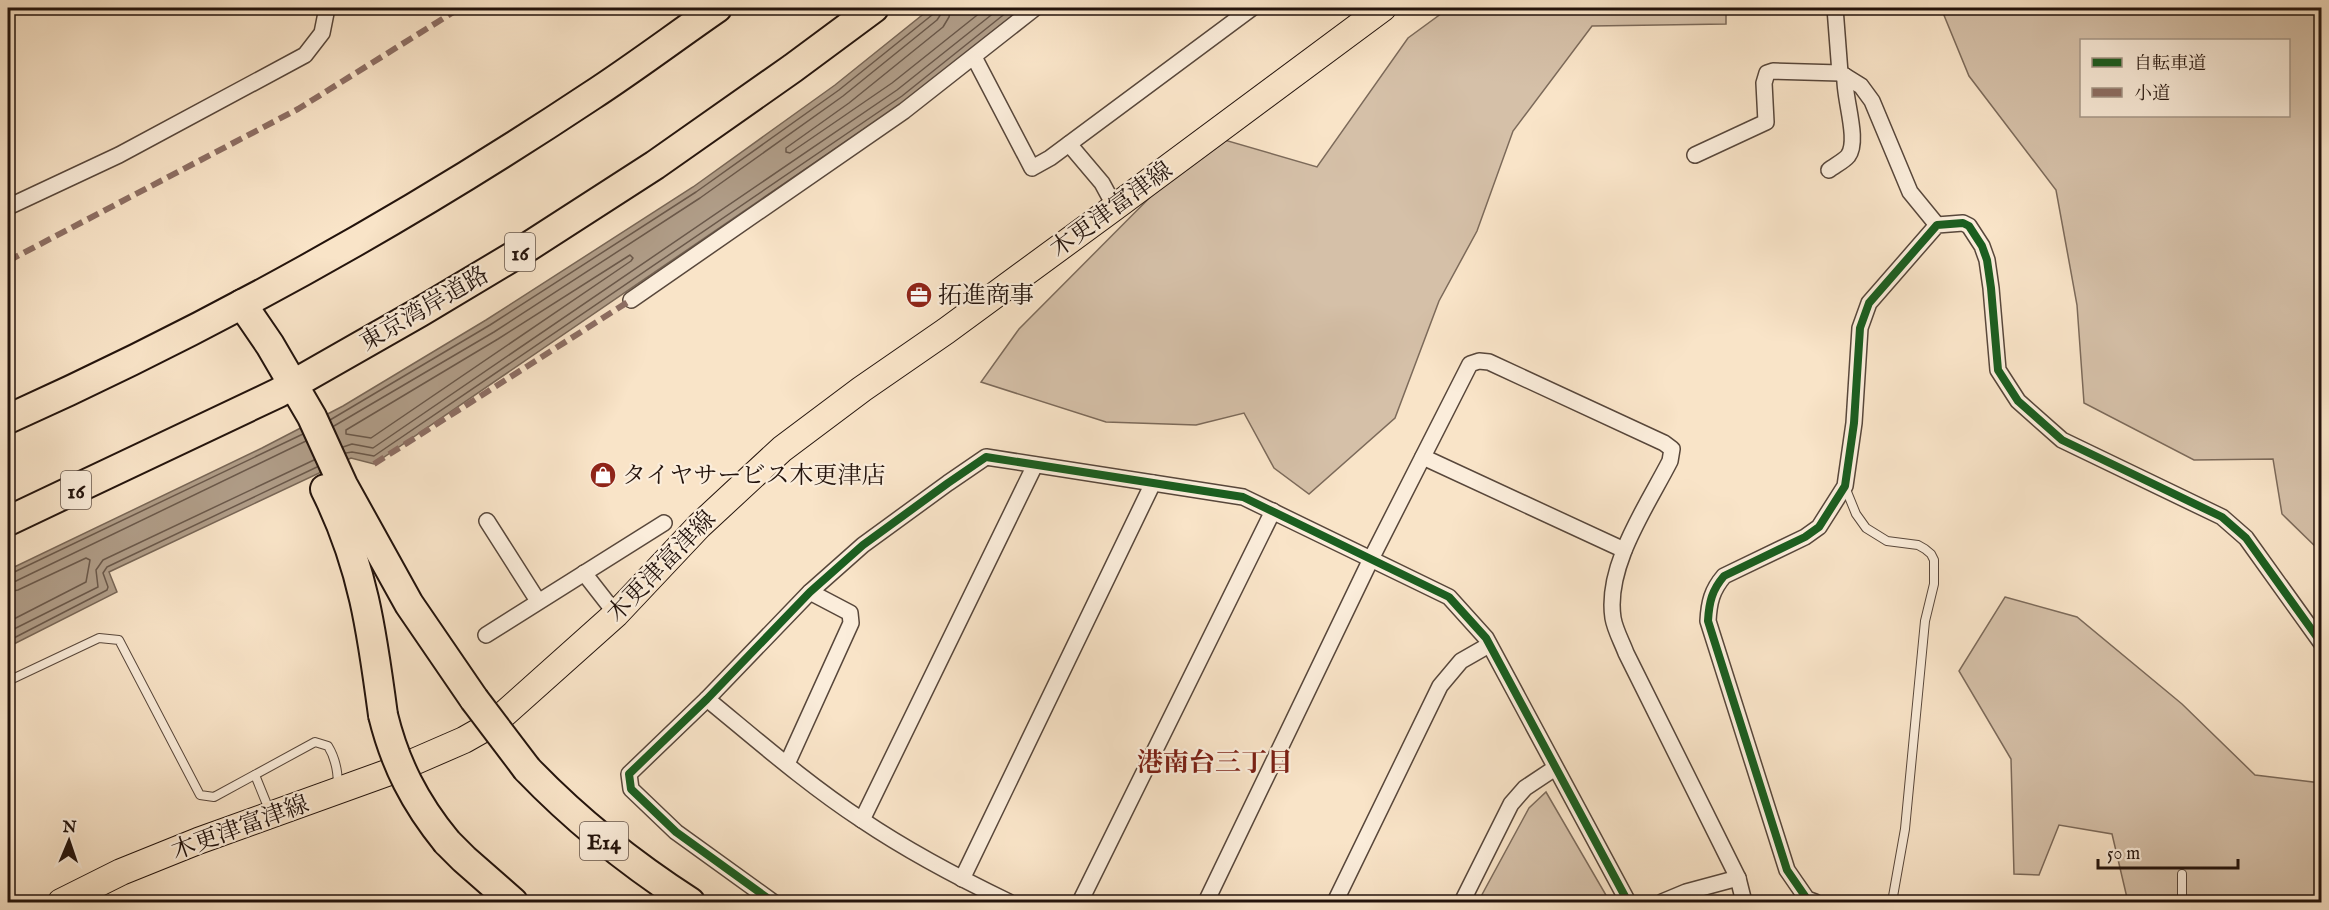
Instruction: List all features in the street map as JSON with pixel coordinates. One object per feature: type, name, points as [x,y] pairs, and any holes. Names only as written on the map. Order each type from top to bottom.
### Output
[{"type":"highway","points":[[8,418],[243,304],[380,226],[592,96],[717,8]]},
{"type":"highway","name":"東京湾岸道路","points":[[8,521],[285,389],[516,254],[655,165],[794,68],[874,8]]},
{"type":"highway","points":[[243,304],[258,350],[285,389],[335,489],[341,521],[363,588],[383,715],[402,775],[420,806],[447,842],[513,903]]},
{"type":"highway","name":"E14","points":[[335,489],[408,604],[474,699],[527,769],[594,833],[690,903]]},
{"type":"main road","name":"木更津富津線","points":[[61,903],[120,872],[198,841],[394,770],[454,745],[494,723],[616,614],[699,526],[783,449],[1383,8]]},
{"type":"street","points":[[8,207],[118,155],[305,55],[322,33],[327,8]]},
{"type":"street","points":[[631,300],[904,111],[1035,8]]},
{"type":"street","points":[[974,57],[1032,168],[1070,144],[1252,8]]},
{"type":"street","points":[[1829,170],[1848,156],[1853,140],[1844,88],[1835,8]]},
{"type":"street","points":[[1695,155],[1766,123],[1764,83],[1767,74],[1773,71],[1843,74],[1861,86],[1872,101],[1910,192],[1937,225]]},
{"type":"street","points":[[1070,144],[1102,183],[1115,207]]},
{"type":"street","points":[[1815,903],[1807,899],[1786,870],[1708,621],[1708,603],[1715,586],[1724,576],[1805,537],[1819,527],[1845,486],[1854,423],[1857,345],[1860,328],[1869,303],[1937,225],[1963,223],[1969,226],[1982,246],[1991,288],[1998,370],[2018,400],[2062,440],[2231,523],[2259,555],[2322,644]]},
{"type":"street","points":[[1206,903],[1371,559],[1470,364],[1479,361],[1489,362],[1664,443],[1672,449],[1670,461],[1617,565],[1613,587],[1613,619],[1626,653],[1738,878],[1743,903]]},
{"type":"street","points":[[773,903],[676,832],[631,789],[629,774],[707,699],[810,591],[863,546],[986,457],[1243,497],[1449,597],[1470,619],[1489,645],[1628,903]]},
{"type":"street","points":[[1423,457],[1624,550]]},
{"type":"street","points":[[862,820],[1035,465]]},
{"type":"street","points":[[962,879],[1153,483]]},
{"type":"street","points":[[1080,903],[1273,511]]},
{"type":"street","points":[[487,521],[538,601]]},
{"type":"street","points":[[486,635],[664,523]]},
{"type":"street","points":[[584,573],[616,614]]},
{"type":"street","points":[[787,764],[851,623],[850,613],[810,591]]},
{"type":"street","points":[[1335,903],[1440,686],[1461,661],[1489,645]]},
{"type":"street","points":[[707,699],[787,764],[862,820],[962,879],[1009,903]]},
{"type":"street","points":[[1462,903],[1511,804],[1525,788],[1555,768]]},
{"type":"street","points":[[1662,903],[1686,892],[1738,878]]},
{"type":"lane","points":[[1845,486],[1856,514],[1866,528],[1887,541],[1918,545],[1931,554],[1934,560],[1934,584],[1925,621],[1905,829],[1892,903]]},
{"type":"lane","points":[[8,681],[99,638],[119,640],[200,795],[214,797],[315,742],[328,746],[334,755],[338,772],[338,791]]},
{"type":"lane","points":[[255,774],[271,815]]},
{"type":"lane","points":[[2182,874],[2182,903]]},
{"type":"shaded area","points":[[1449,8],[1726,8],[1726,24],[1592,26],[1513,131],[1477,231],[1439,301],[1395,418],[1309,494],[1274,468],[1244,413],[1196,425],[1106,422],[981,382],[1019,329],[1211,136],[1317,167],[1408,38]]},
{"type":"shaded area","points":[[1941,8],[2321,8],[2321,552],[2282,514],[2273,459],[2194,460],[2084,403],[2077,305],[2056,190],[1969,76]]},
{"type":"shaded area","points":[[2005,597],[2077,617],[2182,704],[2255,775],[2321,783],[2321,902],[2128,902],[2112,834],[2059,825],[2039,875],[2014,874],[2011,759],[1959,671]]},
{"type":"shaded area","points":[[1546,792],[1610,902],[1478,902],[1529,808]]},
{"type":"water","points":[[931,8],[1022,8],[905,101],[374,464],[351,458],[109,572],[117,592],[8,647],[8,570],[262,448],[343,406],[486,320],[693,187],[835,85]]},
{"type":"marked path","points":[[8,261],[298,109],[460,8]]},
{"type":"marked path","points":[[8,247],[14,258]]},
{"type":"marked path","points":[[374,464],[631,300]]},
{"type":"cycle path","points":[[1815,902],[1807,899],[1787,870],[1708,621],[1709,608],[1714,591],[1724,576],[1805,537],[1819,527],[1845,486],[1854,423],[1860,328],[1869,303],[1937,225],[1963,223],[1969,226],[1982,246],[1987,260],[1991,288],[1998,370],[2018,401],[2062,440],[2222,517],[2246,538],[2322,644]]},
{"type":"cycle path","points":[[773,902],[676,832],[631,789],[629,774],[707,699],[810,592],[863,545],[986,457],[1243,497],[1449,597],[1486,638],[1628,902]]},
{"type":"place","name":"拓進商事","points":[[919,295]]},
{"type":"place","name":"タイヤサービス木更津店","points":[[603,475]]},
{"type":"district","name":"港南台三丁目","points":[[1215,762]]}]
